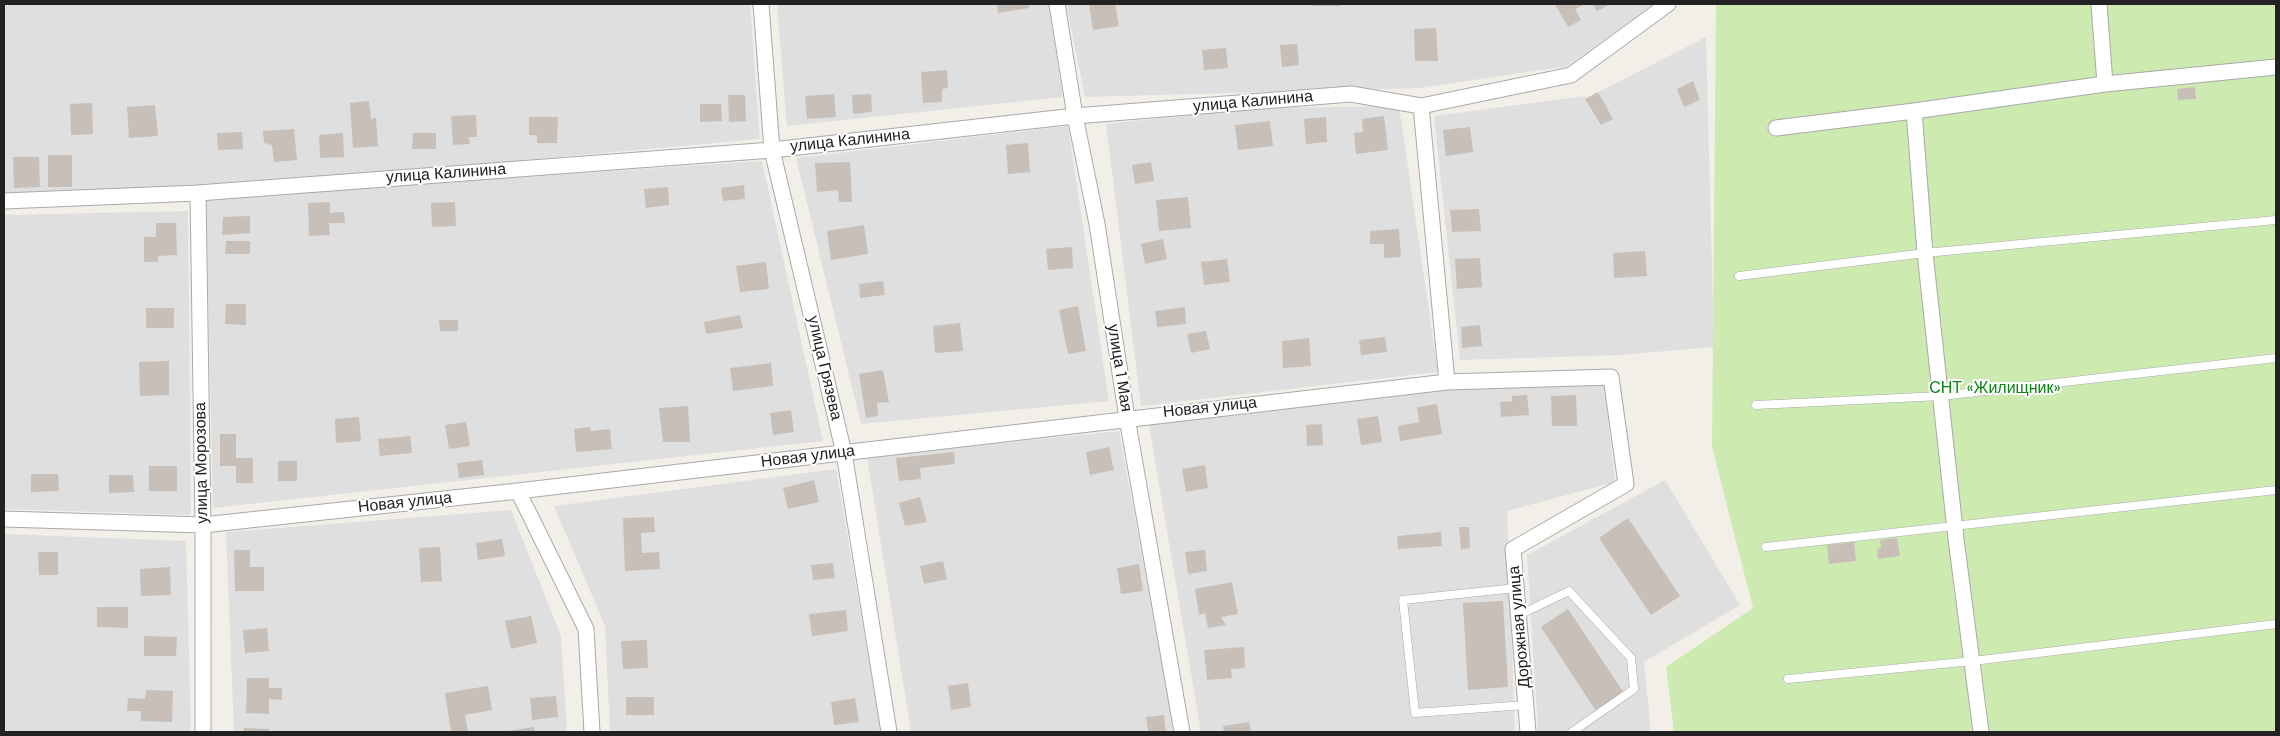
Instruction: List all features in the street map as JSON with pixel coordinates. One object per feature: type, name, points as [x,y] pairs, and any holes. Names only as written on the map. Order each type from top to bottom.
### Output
[{"type":"street","name":"улица Грязева","points":[[761,4],[772,150],[844,453],[889,732]]},
{"type":"street","name":"улица 1 Мая","points":[[1057,4],[1075,116],[1097,224],[1127,418],[1182,732]]},
{"type":"street","name":"улица Калинина","points":[[4,201],[198,193],[772,150],[1075,116],[1351,94],[1421,106],[1571,75],[1668,4]]},
{"type":"street","points":[[2099,4],[2105,84]]},
{"type":"street","points":[[1776,128],[2105,84],[2276,67]]},
{"type":"street","points":[[1421,106],[1447,382]]},
{"type":"street","points":[[1914,111],[1925,253],[1955,526],[1981,732]]},
{"type":"street","name":"улица Морозова","points":[[198,193],[203,525],[203,732]]},
{"type":"street","name":"Новая улица","points":[[4,519],[203,525],[518,491],[1127,418],[1447,382],[1611,377]]},
{"type":"street","name":"Дорожная улица","points":[[1528,732],[1513,549],[1626,484],[1611,377]]},
{"type":"street","points":[[518,491],[586,629],[592,732]]},
{"type":"lane","points":[[1739,276],[1925,253],[2276,220]]},
{"type":"lane","points":[[1756,405],[1941,396],[2276,358]]},
{"type":"lane","points":[[1766,547],[2276,490]]},
{"type":"lane","points":[[1516,588],[1403,600],[1415,714],[1526,706]]},
{"type":"lane","points":[[1519,615],[1569,591],[1631,658],[1634,690],[1572,732]]},
{"type":"lane","points":[[1788,679],[1973,661],[2276,624]]},
{"type":"shaded area","points":[[4,4],[750,4],[760,139],[191,190],[4,193]]},
{"type":"shaded area","points":[[777,4],[1049,4],[1063,97],[787,126]]},
{"type":"shaded area","points":[[1066,4],[1653,4],[1568,66],[1420,88],[1085,97]]},
{"type":"shaded area","points":[[1706,37],[1714,347],[1620,355],[1460,360],[1434,116],[1585,96],[1585,99]]},
{"type":"shaded area","points":[[1399,106],[1438,372],[1141,406],[1106,124],[1256,108]]},
{"type":"shaded area","points":[[1068,126],[1109,401],[861,424],[796,158]]},
{"type":"shaded area","points":[[762,161],[823,441],[213,508],[206,198]]},
{"type":"shaded area","points":[[188,211],[191,515],[4,509],[4,215]]},
{"type":"shaded area","points":[[1604,383],[1615,482],[1507,511],[1515,732],[1201,732],[1149,425],[1390,391]]},
{"type":"shaded area","points":[[1119,431],[1173,732],[911,732],[867,457]]},
{"type":"shaded area","points":[[836,469],[881,732],[610,732],[605,626],[554,506]]},
{"type":"shaded area","points":[[1665,480],[1740,605],[1644,662],[1651,732],[1538,732],[1527,555]]},
{"type":"shaded area","points":[[511,510],[561,636],[567,732],[234,732],[226,532]]},
{"type":"shaded area","points":[[4,534],[186,541],[191,732],[4,732]]},
{"type":"green space","name":"СНТ «Жилищник»","points":[[1716,4],[2276,4],[2276,732],[1674,732],[1666,667],[1753,608],[1712,447]]},
{"type":"building","points":[[997,4],[1029,4],[1029,8],[998,13]]},
{"type":"building","points":[[1089,4],[1115,4],[1119,26],[1093,30]]},
{"type":"building","points":[[1313,4],[1340,4],[1340,6],[1313,6]]},
{"type":"building","points":[[1555,4],[1585,4],[1575,9],[1581,20],[1568,27]]},
{"type":"building","points":[[1592,4],[1611,4],[1597,11]]},
{"type":"building","points":[[1436,28],[1438,61],[1415,61],[1414,29]]},
{"type":"building","points":[[1297,44],[1299,65],[1282,67],[1280,45]]},
{"type":"building","points":[[1226,48],[1228,68],[1204,70],[1202,50]]},
{"type":"building","points":[[947,70],[948,88],[942,89],[942,102],[923,103],[921,72]]},
{"type":"building","points":[[1693,81],[1700,100],[1684,107],[1677,89]]},
{"type":"building","points":[[2195,87],[2196,99],[2178,100],[2177,89]]},
{"type":"building","points":[[1598,92],[1613,119],[1601,125],[1585,99]]},
{"type":"building","points":[[834,94],[836,117],[807,119],[805,96]]},
{"type":"building","points":[[871,94],[872,112],[853,114],[852,95]]},
{"type":"building","points":[[728,95],[745,95],[746,121],[729,122]]},
{"type":"building","points":[[369,101],[371,119],[376,118],[378,146],[353,148],[350,103]]},
{"type":"building","points":[[92,103],[93,134],[71,135],[70,104]]},
{"type":"building","points":[[700,104],[721,104],[722,121],[700,122]]},
{"type":"building","points":[[155,105],[158,136],[129,138],[127,107]]},
{"type":"building","points":[[476,115],[477,137],[469,137],[470,144],[453,145],[451,116]]},
{"type":"building","points":[[1384,116],[1388,150],[1356,154],[1354,133],[1363,132],[1362,119]]},
{"type":"building","points":[[529,117],[558,117],[557,143],[537,143],[537,135],[529,135]]},
{"type":"building","points":[[1326,117],[1327,142],[1306,144],[1304,119]]},
{"type":"building","points":[[1270,121],[1273,146],[1238,150],[1235,125]]},
{"type":"building","points":[[1470,127],[1473,152],[1446,156],[1443,130]]},
{"type":"building","points":[[294,129],[297,160],[274,162],[272,145],[264,143],[263,131]]},
{"type":"building","points":[[242,132],[243,149],[218,150],[217,133]]},
{"type":"building","points":[[343,133],[344,157],[320,158],[319,135]]},
{"type":"building","points":[[413,133],[436,133],[436,149],[412,149]]},
{"type":"building","points":[[1028,143],[1030,172],[1008,174],[1006,145]]},
{"type":"building","points":[[48,155],[72,155],[72,187],[48,187]]},
{"type":"building","points":[[13,157],[39,157],[40,187],[14,188]]},
{"type":"building","points":[[850,162],[852,202],[839,202],[838,190],[817,192],[815,163]]},
{"type":"building","points":[[1151,162],[1154,181],[1135,184],[1132,165]]},
{"type":"building","points":[[744,185],[745,199],[723,201],[721,188]]},
{"type":"building","points":[[668,187],[669,205],[646,208],[644,189]]},
{"type":"building","points":[[1188,197],[1191,228],[1159,231],[1156,200]]},
{"type":"building","points":[[330,202],[330,213],[344,212],[345,223],[329,223],[330,235],[309,236],[308,203]]},
{"type":"building","points":[[455,202],[456,226],[432,227],[431,203]]},
{"type":"building","points":[[1479,209],[1481,231],[1452,232],[1450,210]]},
{"type":"building","points":[[250,216],[250,233],[222,235],[223,217]]},
{"type":"building","points":[[156,223],[176,223],[177,255],[158,256],[158,262],[144,262],[144,237],[156,237]]},
{"type":"building","points":[[864,225],[868,254],[831,260],[827,231]]},
{"type":"building","points":[[1399,229],[1401,257],[1384,258],[1384,244],[1370,244],[1370,231]]},
{"type":"building","points":[[1163,239],[1167,259],[1145,264],[1141,244]]},
{"type":"building","points":[[226,241],[250,241],[250,254],[225,254]]},
{"type":"building","points":[[1072,247],[1073,268],[1048,270],[1046,249]]},
{"type":"building","points":[[1645,251],[1647,276],[1614,278],[1613,253]]},
{"type":"building","points":[[1480,258],[1482,287],[1457,289],[1455,259]]},
{"type":"building","points":[[1227,259],[1230,282],[1204,285],[1201,262]]},
{"type":"building","points":[[766,262],[769,289],[740,292],[736,266]]},
{"type":"building","points":[[883,281],[885,295],[860,298],[859,284]]},
{"type":"building","points":[[226,304],[246,304],[246,325],[225,324]]},
{"type":"building","points":[[1078,306],[1086,351],[1068,354],[1059,310]]},
{"type":"building","points":[[1185,307],[1186,324],[1157,327],[1155,311]]},
{"type":"building","points":[[146,308],[174,308],[174,328],[146,328]]},
{"type":"building","points":[[740,315],[743,328],[706,334],[704,322]]},
{"type":"building","points":[[439,320],[458,320],[458,331],[440,331]]},
{"type":"building","points":[[960,323],[963,351],[935,353],[933,326]]},
{"type":"building","points":[[1480,325],[1482,346],[1462,348],[1461,327]]},
{"type":"building","points":[[1206,331],[1210,349],[1191,353],[1187,334]]},
{"type":"building","points":[[1385,337],[1387,352],[1361,355],[1359,340]]},
{"type":"building","points":[[1309,338],[1311,366],[1283,368],[1282,341]]},
{"type":"building","points":[[169,361],[169,395],[140,396],[139,362]]},
{"type":"building","points":[[771,363],[773,386],[733,391],[730,368]]},
{"type":"building","points":[[883,370],[889,402],[877,403],[878,416],[866,418],[859,374]]},
{"type":"building","points":[[1527,395],[1529,415],[1501,417],[1500,402],[1512,401],[1512,396]]},
{"type":"building","points":[[1576,395],[1577,426],[1552,426],[1551,396]]},
{"type":"building","points":[[1437,404],[1442,434],[1400,441],[1398,426],[1419,422],[1417,407]]},
{"type":"building","points":[[688,406],[690,442],[663,442],[659,408]]},
{"type":"building","points":[[791,410],[794,432],[773,435],[770,413]]},
{"type":"building","points":[[1378,416],[1382,442],[1361,445],[1357,419]]},
{"type":"building","points":[[359,417],[361,441],[336,443],[335,419]]},
{"type":"building","points":[[466,422],[470,446],[449,449],[445,425]]},
{"type":"building","points":[[1322,424],[1323,445],[1307,446],[1306,425]]},
{"type":"building","points":[[590,427],[591,431],[610,429],[612,449],[576,452],[574,429]]},
{"type":"building","points":[[220,434],[236,434],[236,458],[253,458],[253,483],[236,483],[236,466],[220,466]]},
{"type":"building","points":[[410,436],[412,453],[380,456],[378,439]]},
{"type":"building","points":[[1109,447],[1114,470],[1090,475],[1086,452]]},
{"type":"building","points":[[954,452],[955,464],[920,468],[921,479],[899,481],[896,458]]},
{"type":"building","points":[[482,460],[484,475],[459,478],[457,463]]},
{"type":"building","points":[[278,461],[297,461],[297,481],[278,481]]},
{"type":"building","points":[[1205,465],[1208,488],[1186,492],[1182,469]]},
{"type":"building","points":[[149,466],[177,466],[177,491],[149,491]]},
{"type":"building","points":[[31,474],[58,474],[59,491],[31,492]]},
{"type":"building","points":[[109,475],[133,475],[134,492],[109,493]]},
{"type":"building","points":[[814,480],[819,502],[788,509],[783,488]]},
{"type":"building","points":[[920,497],[927,522],[905,526],[899,503]]},
{"type":"building","points":[[654,517],[655,532],[641,533],[642,553],[659,552],[660,569],[625,571],[623,518]]},
{"type":"building","points":[[1628,518],[1680,596],[1651,615],[1599,538]]},
{"type":"building","points":[[1459,527],[1469,527],[1470,548],[1461,549]]},
{"type":"building","points":[[1441,532],[1442,546],[1398,549],[1397,536]]},
{"type":"building","points":[[1897,538],[1900,556],[1878,559],[1877,549],[1881,548],[1880,540]]},
{"type":"building","points":[[502,539],[505,556],[478,560],[476,543]]},
{"type":"building","points":[[1854,542],[1856,561],[1829,564],[1827,545]]},
{"type":"building","points":[[440,547],[442,581],[421,582],[419,548]]},
{"type":"building","points":[[234,550],[250,550],[250,567],[264,567],[264,591],[235,591]]},
{"type":"building","points":[[1205,550],[1207,571],[1188,574],[1185,552]]},
{"type":"building","points":[[38,552],[58,552],[58,575],[39,575]]},
{"type":"building","points":[[943,561],[947,579],[924,584],[920,566]]},
{"type":"building","points":[[833,563],[835,578],[813,580],[811,565]]},
{"type":"building","points":[[1139,564],[1143,591],[1121,594],[1117,568]]},
{"type":"building","points":[[170,567],[171,595],[141,596],[140,569]]},
{"type":"building","points":[[1232,582],[1238,614],[1221,617],[1226,625],[1208,628],[1205,613],[1199,615],[1195,589]]},
{"type":"building","points":[[1503,601],[1508,687],[1468,690],[1463,603]]},
{"type":"building","points":[[97,607],[128,607],[128,628],[97,627]]},
{"type":"building","points":[[1568,609],[1624,693],[1596,711],[1541,627]]},
{"type":"building","points":[[846,610],[848,631],[812,636],[809,614]]},
{"type":"building","points":[[531,616],[537,643],[511,649],[505,621]]},
{"type":"building","points":[[267,628],[269,651],[245,653],[243,630]]},
{"type":"building","points":[[144,636],[177,637],[176,656],[144,656]]},
{"type":"building","points":[[647,640],[648,668],[623,669],[621,641]]},
{"type":"building","points":[[1244,647],[1245,668],[1231,669],[1232,678],[1207,680],[1204,650]]},
{"type":"building","points":[[247,678],[269,678],[269,688],[282,688],[282,700],[269,699],[269,714],[246,713]]},
{"type":"building","points":[[968,683],[971,707],[951,710],[948,686]]},
{"type":"building","points":[[488,686],[492,710],[465,715],[468,732],[451,732],[445,693]]},
{"type":"building","points":[[146,690],[173,691],[172,722],[141,721],[141,711],[127,711],[128,698],[145,699]]},
{"type":"building","points":[[556,696],[558,717],[532,720],[530,698]]},
{"type":"building","points":[[626,697],[654,697],[654,715],[626,715]]},
{"type":"building","points":[[855,698],[859,722],[834,725],[831,702]]},
{"type":"building","points":[[1164,715],[1166,732],[1148,732],[1146,717]]},
{"type":"building","points":[[1249,722],[1251,732],[1224,732],[1223,726]]},
{"type":"building","points":[[534,727],[535,732],[508,732],[508,731]]},
{"type":"building","points":[[244,728],[269,729],[269,732],[243,732]]}]
